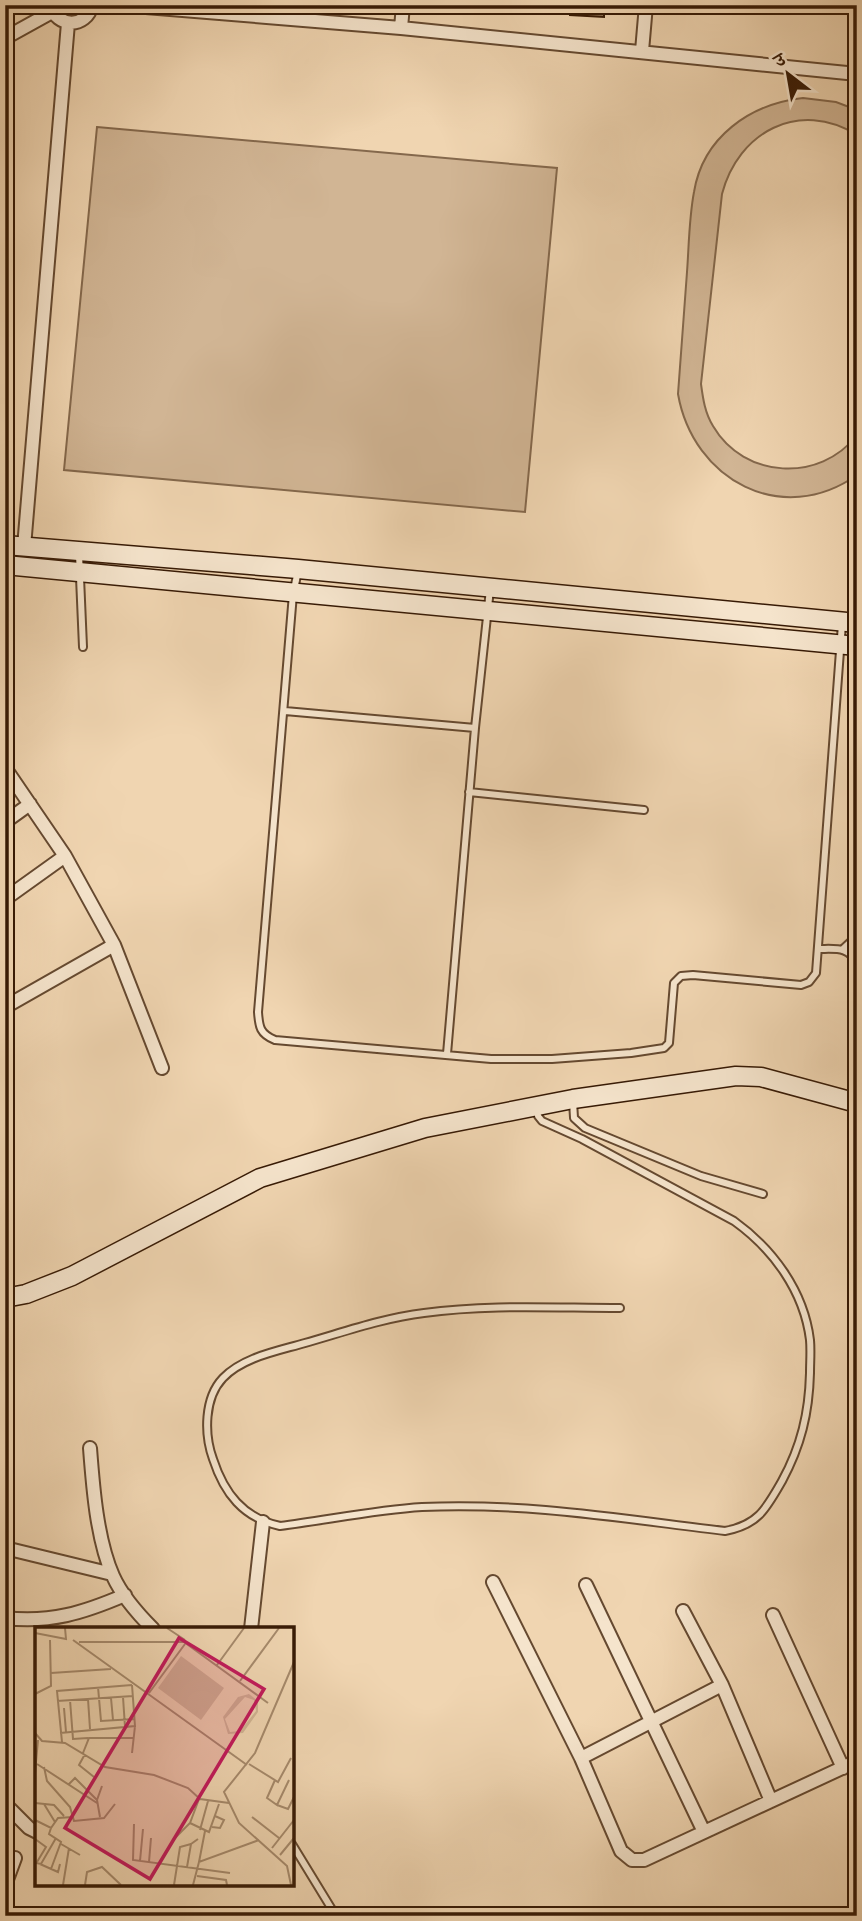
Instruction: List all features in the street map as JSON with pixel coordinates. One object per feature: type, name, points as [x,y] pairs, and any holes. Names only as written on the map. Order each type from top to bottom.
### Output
[{"type":"main road","points":[[5,545],[298,569],[849,623]]},
{"type":"main road","points":[[5,565],[848,645]]},
{"type":"main road","points":[[5,1298],[26,1294],[72,1276],[260,1178],[425,1128],[573,1099],[736,1076],[761,1077],[857,1103]]},
{"type":"street","points":[[5,38],[51,9],[61,21],[81,21],[87,17],[92,5]]},
{"type":"street","points":[[121,5],[401,28],[857,74]]},
{"type":"street","points":[[401,28],[403,5]]},
{"type":"street","points":[[642,51],[646,5]]},
{"type":"street","points":[[24,547],[68,23]]},
{"type":"street","points":[[5,768],[65,856],[114,945],[162,1068]]},
{"type":"street","points":[[5,822],[30,804]]},
{"type":"street","points":[[5,899],[65,856]]},
{"type":"street","points":[[6,1004],[114,945]]},
{"type":"street","points":[[90,1448],[96,1510],[112,1574],[151,1627]]},
{"type":"street","points":[[251,1627],[263,1522]]},
{"type":"street","points":[[5,1548],[112,1574]]},
{"type":"street","points":[[493,1582],[581,1758],[621,1850],[632,1860],[644,1860],[857,1761]]},
{"type":"street","points":[[586,1585],[704,1832]]},
{"type":"street","points":[[5,1618],[31,1621],[69,1616],[125,1595]]},
{"type":"street","points":[[683,1611],[722,1685],[771,1801]]},
{"type":"street","points":[[773,1615],[843,1768]]},
{"type":"street","points":[[581,1758],[722,1685]]},
{"type":"street","points":[[6,1806],[35,1831]]},
{"type":"street","points":[[5,1885],[15,1858]]},
{"type":"lane","points":[[79,551],[83,647]]},
{"type":"lane","points":[[298,569],[293,594],[258,1012],[259,1028],[264,1035],[275,1040],[491,1059],[552,1059],[664,1048],[669,1043],[674,982],[681,976],[802,985],[810,982],[816,972],[849,623]]},
{"type":"lane","points":[[447,1054],[469,792],[490,587]]},
{"type":"lane","points":[[285,711],[475,728]]},
{"type":"lane","points":[[469,792],[644,810]]},
{"type":"lane","points":[[844,949],[857,936]]},
{"type":"lane","points":[[818,949],[844,949],[853,955],[857,964]]},
{"type":"lane","points":[[573,1099],[574,1118],[585,1128],[701,1176],[763,1194]]},
{"type":"lane","points":[[537,1106],[538,1116],[542,1121],[582,1139],[734,1221],[751,1233],[786,1273],[797,1295],[810,1340],[809,1398],[805,1427],[795,1457],[761,1515],[740,1528],[724,1531],[573,1512],[446,1506],[419,1507],[280,1526],[263,1522],[247,1513],[229,1495],[210,1451],[207,1407],[223,1378],[245,1362],[273,1352],[424,1312],[508,1308],[620,1308]]},
{"type":"lane","points":[[294,1847],[336,1916]]},
{"type":"shaded area","points":[[803,98],[836,102],[857,110],[857,135],[835,125],[814,120],[793,122],[774,128],[756,139],[730,172],[722,194],[701,384],[706,411],[713,426],[727,444],[743,457],[762,465],[803,467],[823,461],[841,451],[857,435],[857,475],[828,490],[800,497],[771,495],[745,487],[721,471],[702,450],[687,424],[678,394],[690,222],[699,172],[718,140],[732,127],[765,107]]},
{"type":"shaded area","points":[[97,127],[557,168],[525,512],[64,470]]},
{"type":"building","points":[[570,5],[604,5],[604,17],[570,15]]}]
